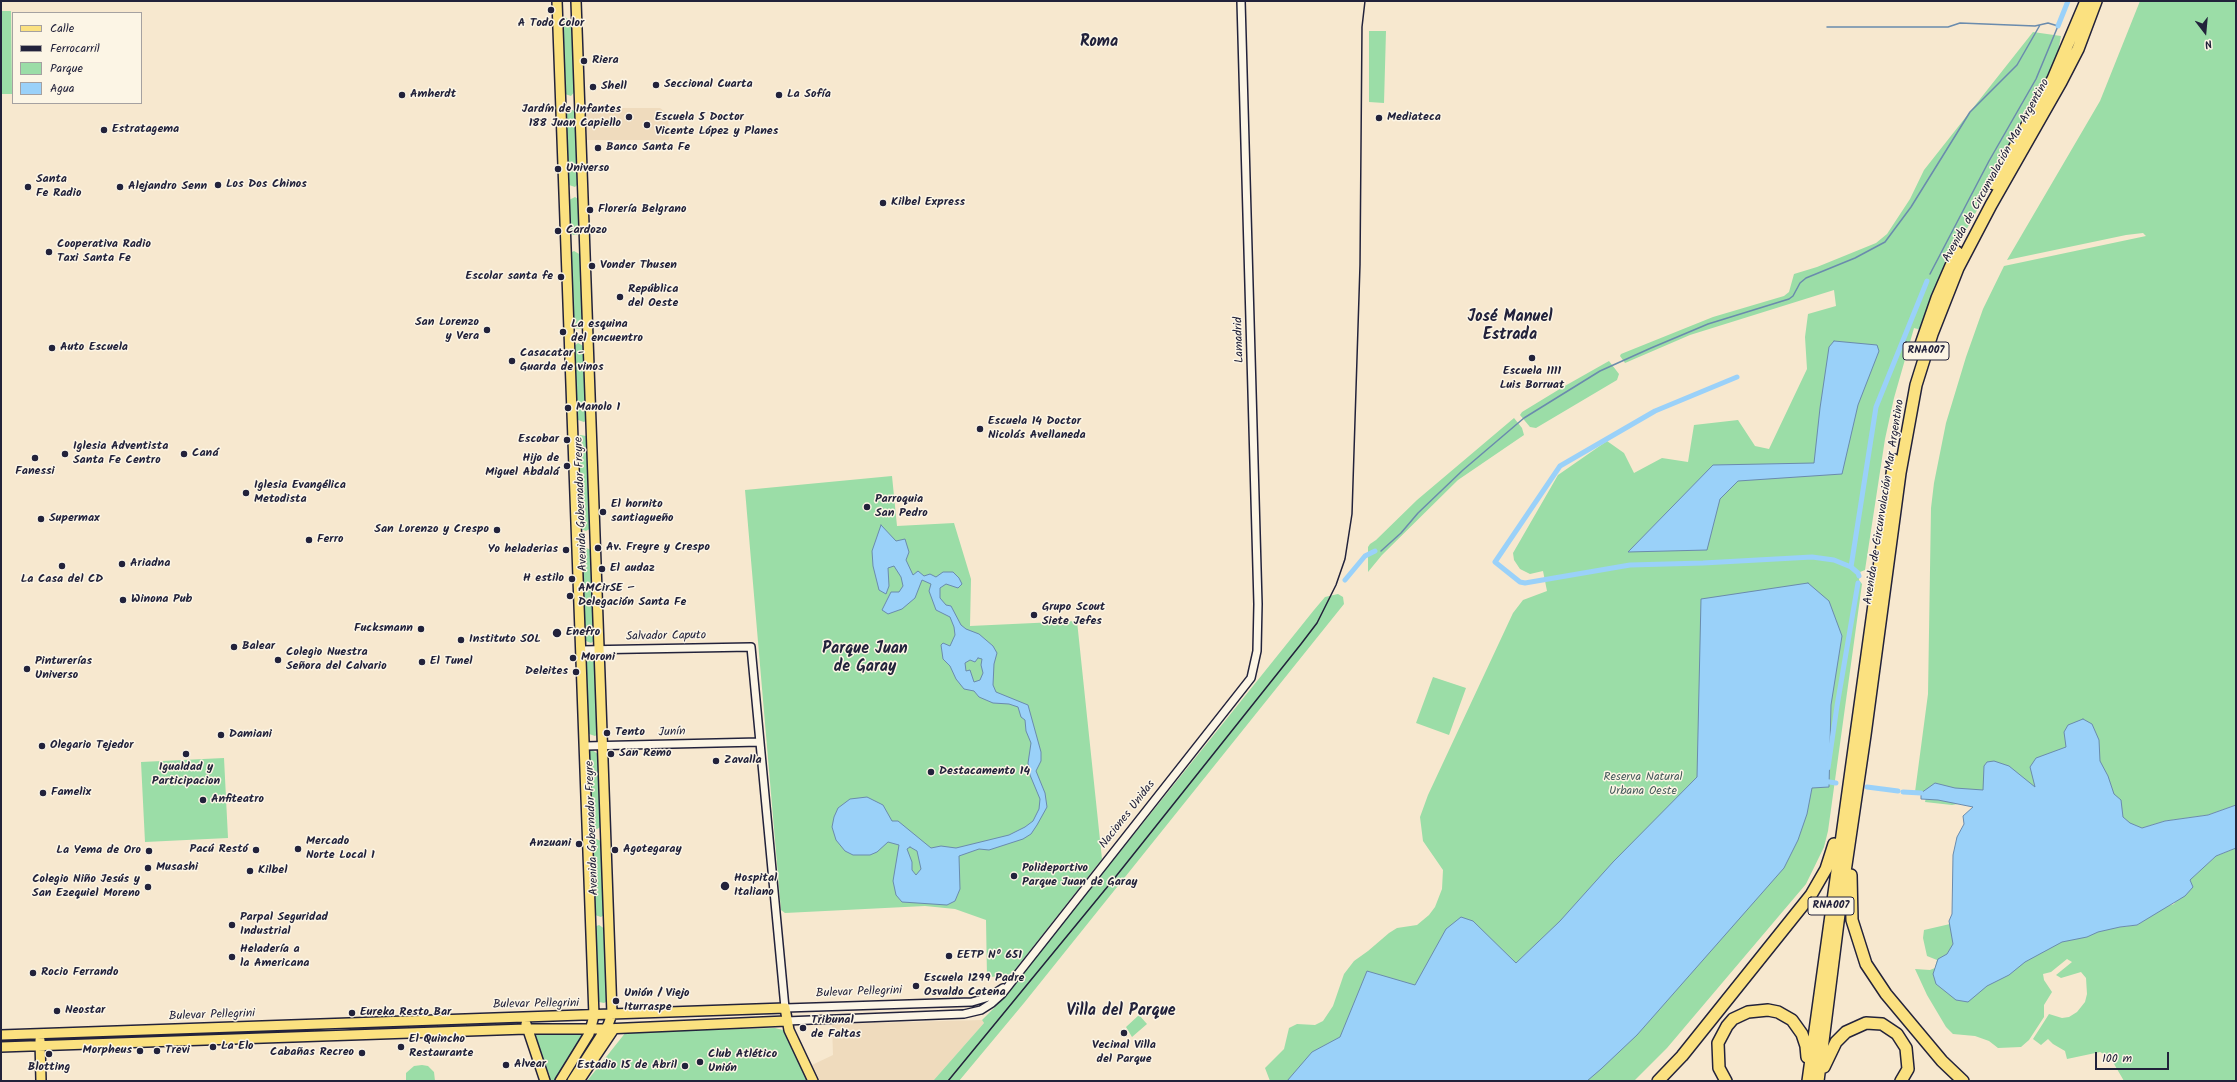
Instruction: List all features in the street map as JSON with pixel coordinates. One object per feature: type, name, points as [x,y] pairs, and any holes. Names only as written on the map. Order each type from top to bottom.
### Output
[{"type":"highway","name":"Avenida de Circunvalación Mar Argentino","points":[[1861,733],[1899,428],[1924,332],[1958,249],[2061,63],[2086,1]]},
{"type":"highway","name":"Avenida de Circunvalación Mar Argentino","points":[[1861,733],[1903,453],[1912,402],[1925,356],[1944,300],[1966,251],[2061,82],[2078,48],[2096,1]]},
{"type":"highway","points":[[1658,1081],[1682,1056],[1820,883],[1834,845],[1861,733]]},
{"type":"highway","points":[[1861,733],[1850,890],[1851,910],[1856,937],[1866,964],[1875,980],[1942,1061],[1963,1081]]},
{"type":"highway","name":"RNA007","points":[[1807,1081],[1861,733]]},
{"type":"highway","name":"RNA007","points":[[1819,1081],[1861,733]]},
{"type":"highway","points":[[1726,1081],[1718,1062],[1718,1044],[1727,1026],[1740,1015],[1757,1010],[1778,1012],[1792,1020],[1802,1034],[1806,1046],[1807,1081]]},
{"type":"highway","points":[[1819,1081],[1828,1057],[1840,1037],[1858,1025],[1874,1023],[1890,1028],[1901,1039],[1906,1048],[1908,1069],[1901,1081]]},
{"type":"main road","name":"Avenida Gobernador Freyre","points":[[557,1],[594,1016],[592,1028]]},
{"type":"main road","name":"Avenida Gobernador Freyre","points":[[576,1],[612,1014],[610,1029]]},
{"type":"main road","name":"Bulevar Pellegrini","points":[[1,1035],[524,1016],[594,1016],[673,1011],[785,1008]]},
{"type":"main road","points":[[785,1008],[786,1021],[813,1081]]},
{"type":"main road","points":[[671,1025],[673,1011]]},
{"type":"main road","points":[[682,1025],[684,1011]]},
{"type":"main road","points":[[524,1016],[526,1029],[545,1081]]},
{"type":"main road","name":"Bulevar Pellegrini","points":[[1,1047],[526,1029],[610,1029],[671,1025],[786,1021]]},
{"type":"main road","points":[[560,1081],[592,1028]]},
{"type":"main road","points":[[572,1081],[610,1029]]},
{"type":"main road","points":[[579,1081],[610,1029]]},
{"type":"main road","points":[[40,1033],[40,1081]]},
{"type":"street","name":"Lamadrid","points":[[1240,1],[1258,596],[1257,651],[1251,678]]},
{"type":"street","points":[[2061,63],[2067,39],[2082,1]]},
{"type":"street","name":"Salvador Caputo","points":[[581,650],[751,647],[760,742]]},
{"type":"street","name":"Naciones Unidas","points":[[1008,985],[1251,678]]},
{"type":"street","points":[[760,742],[785,1008]]},
{"type":"street","name":"Junín","points":[[584,746],[760,742]]},
{"type":"street","name":"Bulevar Pellegrini","points":[[785,1008],[972,1002],[984,999],[1008,985]]},
{"type":"street","name":"Bulevar Pellegrini","points":[[786,1021],[964,1014],[986,1007],[1002,994],[1008,985]]},
{"type":"street","points":[[949,1003],[953,1009],[949,1015]]},
{"type":"shaded area","points":[[590,108],[660,108],[668,114],[669,140],[586,140],[586,112]]},
{"type":"shaded area","points":[[982,1020],[984,1023],[933,1081],[820,1081],[812,1065],[833,1055],[832,1024]]},
{"type":"green space","points":[[2140,1],[2236,1],[2236,805],[2208,815],[2165,821],[2142,828],[2128,824],[2123,820],[2119,803],[2110,789],[2068,745],[2036,786],[2000,819],[1964,803],[1952,805],[1925,802],[1927,793],[1915,792],[1928,694],[1931,508],[1934,483],[1946,423],[1966,357],[1983,309],[2004,266],[2146,236],[2143,233],[2126,235],[2007,260],[2100,101]]},
{"type":"green space","points":[[1,11],[11,11],[12,94],[1,94]]},
{"type":"green space","points":[[565,17],[572,22],[576,90],[571,96],[565,94],[564,90],[561,20]]},
{"type":"green space","points":[[1369,31],[1386,31],[1384,103],[1369,102]]},
{"type":"green space","name":"Reserva Natural Urbana Oeste","points":[[2033,32],[2061,36],[2055,67],[1945,269],[1921,330],[1914,328],[1894,398],[1885,439],[1865,570],[1860,572],[1859,580],[1862,584],[1828,831],[1824,847],[1806,884],[1667,1048],[1634,1081],[1270,1081],[1265,1068],[1284,1049],[1289,1028],[1297,1024],[1315,1025],[1323,1021],[1333,1006],[1344,974],[1354,961],[1397,928],[1417,925],[1429,915],[1435,907],[1442,889],[1443,870],[1423,841],[1420,817],[1428,795],[1513,613],[1523,600],[1547,591],[1543,571],[1530,574],[1520,569],[1514,560],[1513,553],[1558,475],[1607,441],[1624,453],[1634,473],[1662,458],[1688,462],[1694,425],[1738,420],[1755,446],[1769,449],[1807,369],[1805,337],[1808,314],[1836,306],[1834,290],[1690,335],[1625,363],[1620,356],[1621,354],[1713,317],[1784,296],[1789,292],[1794,274],[1817,267],[1876,243],[1887,234],[1910,199],[1924,170]]},
{"type":"green space","points":[[569,108],[576,112],[579,183],[575,187],[569,185],[568,180],[565,110]]},
{"type":"green space","points":[[575,197],[580,200],[581,229],[580,234],[573,235],[569,230],[569,200]]},
{"type":"green space","points":[[574,251],[581,255],[584,326],[580,329],[574,328],[573,323],[570,253]]},
{"type":"green space","points":[[578,343],[585,347],[588,419],[584,422],[578,420],[577,416],[574,346]]},
{"type":"green space","points":[[1609,361],[1619,374],[1617,380],[1536,428],[1530,427],[1520,415],[1522,412],[1563,387]]},
{"type":"green space","points":[[1514,418],[1522,428],[1524,435],[1458,480],[1382,555],[1368,572],[1368,547],[1370,544],[1417,500]]},
{"type":"green space","points":[[580,435],[586,436],[588,441],[591,528],[586,531],[581,529],[580,525],[577,440]]},
{"type":"green space","name":"Parque Juan de Garay","points":[[892,476],[897,526],[954,523],[971,579],[970,626],[1077,621],[1102,859],[1010,976],[987,977],[986,920],[955,909],[925,906],[785,913],[781,910],[745,490]]},
{"type":"green space","points":[[584,547],[591,550],[595,640],[591,643],[586,641],[584,637],[582,553]]},
{"type":"green space","points":[[1338,594],[1343,597],[1344,604],[1024,1003],[959,1081],[933,1081],[984,1023],[982,1020],[997,1005],[1314,610],[1325,597]]},
{"type":"green space","points":[[589,657],[596,661],[599,733],[595,736],[589,734],[588,730],[585,660]]},
{"type":"green space","points":[[1433,677],[1466,688],[1449,735],[1416,723]]},
{"type":"green space","points":[[592,750],[598,754],[602,826],[597,829],[592,827],[590,823],[587,752]]},
{"type":"green space","points":[[224,758],[228,838],[145,842],[141,762]]},
{"type":"green space","points":[[595,838],[602,842],[605,914],[601,917],[595,915],[594,911],[590,840]]},
{"type":"green space","points":[[2236,848],[2236,1081],[2124,1081],[2110,1057],[2100,1052],[2067,1059],[2065,1051],[2053,1044],[2048,1039],[2041,1045],[2033,1039],[2049,1014],[2062,1018],[2069,1017],[2077,1012],[2085,1002],[2087,994],[2086,978],[2081,972],[2061,978],[2056,975],[2072,962],[2067,959],[2051,972],[2043,974],[2044,980],[2052,992],[2044,1005],[2044,1017],[2029,1040],[2021,1047],[1998,1048],[1989,1041],[1975,1036],[1953,1034],[1946,1027],[1927,995],[1915,969],[1930,970],[1935,968],[1937,960],[1927,956],[1923,938],[1924,930],[1950,924],[1954,929],[2120,927],[2137,925],[2162,908],[2174,904],[2189,880],[2216,856]]},
{"type":"green space","points":[[599,925],[605,929],[609,1000],[604,1003],[599,1002],[597,997],[594,927]]},
{"type":"green space","points":[[1139,1015],[1147,1024],[1132,1037],[1126,1027]]},
{"type":"green space","name":"Club Atlético Unión","points":[[775,1028],[783,1030],[808,1081],[587,1081],[626,1032]]},
{"type":"green space","points":[[585,1034],[566,1060],[556,1081],[548,1081],[547,1076],[550,1076],[534,1035]]},
{"type":"green space","points":[[414,1066],[428,1066],[434,1072],[435,1081],[406,1081],[406,1073]]},
{"type":"water","points":[[1834,341],[1877,345],[1879,351],[1858,405],[1842,474],[1738,481],[1720,499],[1707,550],[1628,552],[1713,465],[1814,463],[1829,347]]},
{"type":"water","points":[[881,525],[896,541],[905,539],[909,552],[906,560],[913,575],[918,571],[924,576],[930,574],[936,577],[943,572],[953,572],[959,578],[962,584],[958,588],[946,584],[940,588],[940,598],[946,605],[951,606],[961,625],[966,629],[979,634],[993,646],[997,653],[994,664],[993,685],[996,692],[1028,705],[1041,752],[1041,761],[1036,771],[1045,793],[1047,807],[1037,825],[1031,834],[1023,839],[989,850],[979,849],[959,856],[960,889],[955,901],[947,905],[902,902],[896,895],[893,881],[899,845],[888,842],[877,852],[870,855],[853,855],[845,851],[836,840],[832,827],[838,808],[850,799],[867,797],[883,805],[892,821],[898,821],[931,848],[941,846],[956,848],[1009,835],[1033,821],[1039,809],[1040,799],[1030,775],[1028,763],[1031,743],[1026,731],[1025,720],[1021,717],[1018,707],[1009,704],[993,703],[979,697],[974,691],[964,689],[956,679],[950,666],[943,659],[941,645],[943,643],[950,646],[955,635],[954,627],[950,617],[936,610],[929,591],[931,584],[922,580],[915,598],[902,609],[888,614],[882,610],[891,592],[899,592],[903,586],[901,577],[894,566],[888,568],[889,586],[886,594],[879,590],[873,566],[872,551]],"holes":[[[978,658],[982,659],[981,665],[983,673],[980,680],[974,682],[970,670],[966,671],[965,663],[970,660],[975,662]],[[910,847],[917,851],[921,869],[916,875],[912,870],[912,862],[907,849]]]},
{"type":"water","points":[[1808,583],[1829,601],[1842,636],[1831,705],[1829,787],[1812,788],[1807,814],[1798,840],[1784,868],[1637,1035],[1587,1081],[1287,1081],[1312,1052],[1340,1037],[1367,971],[1415,985],[1446,929],[1461,917],[1473,921],[1516,963],[1560,921],[1613,862],[1697,777],[1701,599]]},
{"type":"water","points":[[2083,719],[2092,724],[2099,740],[2100,761],[2108,776],[2114,794],[2121,800],[2123,817],[2130,823],[2142,828],[2165,821],[2208,815],[2236,805],[2236,848],[2216,856],[2190,880],[2193,887],[2185,896],[2137,925],[2120,927],[2098,932],[2087,937],[2062,942],[2025,962],[2009,975],[1987,986],[1968,1002],[1956,1000],[1936,984],[1933,974],[1938,959],[1947,954],[1953,944],[1949,921],[1952,914],[1953,855],[1957,837],[1964,824],[1963,816],[1973,807],[1938,800],[1921,799],[1921,793],[1935,783],[1955,788],[1983,790],[1984,766],[1987,762],[1994,761],[2009,766],[2035,787],[2030,767],[2036,758],[2066,747],[2064,732],[2068,725]]},
{"type":"waterway","points":[[2058,26],[2068,1]]},
{"type":"waterway","points":[[1827,27],[1948,27],[1960,23],[2035,26],[2048,23],[2058,26],[2036,79],[1989,161],[1930,274]]},
{"type":"waterway","points":[[1381,551],[1401,533],[1418,513],[1463,470],[1524,418],[1600,371],[1708,324],[1789,299],[1793,296],[1800,283],[1806,278],[1855,258],[1885,242],[1911,207],[1970,112],[2017,65],[2040,25]]},
{"type":"waterway","points":[[1851,567],[1876,407],[1927,281]]},
{"type":"waterway","points":[[1737,377],[1655,411],[1560,466],[1495,562],[1520,582],[1525,583],[1630,565],[1703,563],[1812,557],[1834,560],[1851,567],[1858,573],[1859,576]]},
{"type":"waterway","points":[[1345,580],[1365,556],[1375,551]]},
{"type":"waterway","points":[[1828,768],[1858,583]]},
{"type":"waterway","points":[[1823,781],[1836,783]]},
{"type":"waterway","points":[[1867,787],[1898,791]]},
{"type":"waterway","points":[[1903,792],[1921,793]]},
{"type":"railway","points":[[948,1081],[1113,880],[1301,644],[1317,623],[1336,585],[1345,559],[1352,514],[1360,265],[1362,27],[1365,1]]},
{"type":"place","name":"A Todo Color","points":[[551,10]]},
{"type":"place","name":"Riera","points":[[584,61]]},
{"type":"place","name":"Seccional Cuarta","points":[[656,85]]},
{"type":"place","name":"Shell","points":[[593,87]]},
{"type":"place","name":"Amherdt","points":[[402,95]]},
{"type":"place","name":"La Sofía","points":[[779,95]]},
{"type":"place","name":"Jardín de Infantes 188 Juan Capiello","points":[[629,117]]},
{"type":"place","name":"Mediateca","points":[[1379,118]]},
{"type":"place","name":"Escuela 5 Doctor Vicente López y Planes","points":[[647,125]]},
{"type":"place","name":"Estratagema","points":[[104,130]]},
{"type":"place","name":"Banco Santa Fe","points":[[598,148]]},
{"type":"place","name":"Universo","points":[[558,169]]},
{"type":"place","name":"Los Dos Chinos","points":[[218,185]]},
{"type":"place","name":"Santa Fe Radio","points":[[28,187]]},
{"type":"place","name":"Alejandro Senn","points":[[120,187]]},
{"type":"place","name":"Kilbel Express","points":[[883,203]]},
{"type":"place","name":"Florería Belgrano","points":[[590,210]]},
{"type":"place","name":"Cardozo","points":[[558,231]]},
{"type":"place","name":"Cooperativa Radio Taxi Santa Fe","points":[[49,252]]},
{"type":"place","name":"Vonder Thusen","points":[[592,266]]},
{"type":"place","name":"Escolar santa fe","points":[[561,277]]},
{"type":"place","name":"República del Oeste","points":[[620,297]]},
{"type":"place","name":"San Lorenzo y Vera","points":[[487,330]]},
{"type":"place","name":"La esquina del encuentro","points":[[563,332]]},
{"type":"place","name":"Auto Escuela","points":[[52,348]]},
{"type":"place","name":"Escuela 1111 Luis Borruat","points":[[1532,358]]},
{"type":"place","name":"Casacatar - Guarda de vinos","points":[[512,361]]},
{"type":"place","name":"Manolo 1","points":[[568,408]]},
{"type":"place","name":"Escuela 14 Doctor Nicolás Avellaneda","points":[[980,429]]},
{"type":"place","name":"Escobar","points":[[567,440]]},
{"type":"place","name":"Iglesia Adventista Santa Fe Centro","points":[[65,454]]},
{"type":"place","name":"Caná","points":[[184,454]]},
{"type":"place","name":"Fanessi","points":[[35,458]]},
{"type":"place","name":"Hijo de Miguel Abdalá","points":[[567,466]]},
{"type":"place","name":"Iglesia Evangélica Metodista","points":[[246,493]]},
{"type":"place","name":"Parroquia San Pedro","points":[[867,507]]},
{"type":"place","name":"El hornito santiagueño","points":[[603,512]]},
{"type":"place","name":"Supermax","points":[[41,519]]},
{"type":"place","name":"San Lorenzo y Crespo","points":[[497,530]]},
{"type":"place","name":"Ferro","points":[[309,540]]},
{"type":"place","name":"Av. Freyre y Crespo","points":[[598,548]]},
{"type":"place","name":"Yo heladerias","points":[[566,550]]},
{"type":"place","name":"Ariadna","points":[[122,564]]},
{"type":"place","name":"La Casa del CD","points":[[62,566]]},
{"type":"place","name":"El audaz","points":[[602,569]]},
{"type":"place","name":"H estilo","points":[[572,579]]},
{"type":"place","name":"AMCirSE – Delegación Santa Fe","points":[[570,596]]},
{"type":"place","name":"Winona Pub","points":[[123,600]]},
{"type":"place","name":"Grupo Scout Siete Jefes","points":[[1034,615]]},
{"type":"place","name":"Fucksmann","points":[[421,629]]},
{"type":"place","name":"Enefro","points":[[557,633]]},
{"type":"place","name":"Instituto SOL","points":[[461,640]]},
{"type":"place","name":"Balear","points":[[234,647]]},
{"type":"place","name":"Moroni","points":[[573,658]]},
{"type":"place","name":"Colegio Nuestra Señora del Calvario","points":[[278,660]]},
{"type":"place","name":"El Tunel","points":[[422,662]]},
{"type":"place","name":"Pinturerías Universo","points":[[27,669]]},
{"type":"place","name":"Deleites","points":[[576,672]]},
{"type":"place","name":"Tento","points":[[607,733]]},
{"type":"place","name":"Damiani","points":[[221,735]]},
{"type":"place","name":"Olegario Tejedor","points":[[42,746]]},
{"type":"place","name":"Igualdad y Participacion","points":[[186,754]]},
{"type":"place","name":"San Remo","points":[[611,754]]},
{"type":"place","name":"Zavalla","points":[[716,761]]},
{"type":"place","name":"Destacamento 14","points":[[931,772]]},
{"type":"place","name":"Famelix","points":[[43,793]]},
{"type":"place","name":"Anfiteatro","points":[[203,800]]},
{"type":"place","name":"Anzuani","points":[[579,844]]},
{"type":"place","name":"Mercado Norte Local 1","points":[[298,849]]},
{"type":"place","name":"Pacú Restó","points":[[256,850]]},
{"type":"place","name":"Agotegaray","points":[[615,850]]},
{"type":"place","name":"La Yema de Oro","points":[[149,851]]},
{"type":"place","name":"Musashi","points":[[148,868]]},
{"type":"place","name":"Kilbel","points":[[250,871]]},
{"type":"place","name":"Polideportivo Parque Juan de Garay","points":[[1014,876]]},
{"type":"place","name":"Hospital Italiano","points":[[725,886]]},
{"type":"place","name":"Colegio Niño Jesús y San Ezequiel Moreno","points":[[148,887]]},
{"type":"place","name":"Parpal Seguridad Industrial","points":[[232,925]]},
{"type":"place","name":"EETP Nº 651","points":[[949,956]]},
{"type":"place","name":"Heladería a la Americana","points":[[232,957]]},
{"type":"place","name":"Rocio Ferrando","points":[[33,973]]},
{"type":"place","name":"Escuela 1299 Padre Osvaldo Catena","points":[[916,986]]},
{"type":"place","name":"Unión / Viejo Iturraspe","points":[[616,1001]]},
{"type":"place","name":"Neostar","points":[[57,1011]]},
{"type":"place","name":"Eureka Resto Bar","points":[[352,1013]]},
{"type":"place","name":"Tribunal de Faltas","points":[[803,1028]]},
{"type":"place","name":"Vecinal Villa del Parque","points":[[1124,1033]]},
{"type":"place","name":"La Elo","points":[[213,1047]]},
{"type":"place","name":"El Quincho Restaurante","points":[[401,1047]]},
{"type":"place","name":"Morpheus","points":[[140,1051]]},
{"type":"place","name":"Trevi","points":[[157,1051]]},
{"type":"place","name":"Cabañas Recreo","points":[[362,1053]]},
{"type":"place","name":"Blotting","points":[[49,1054]]},
{"type":"place","name":"Club Atlético Unión","points":[[700,1062]]},
{"type":"place","name":"Alvear","points":[[506,1065]]},
{"type":"place","name":"Estadio 15 de Abril","points":[[685,1066]]},
{"type":"district","name":"Roma","points":[[1099,43]]},
{"type":"district","name":"José Manuel Estrada","points":[[1510,327]]},
{"type":"district","name":"Parque Juan de Garay","points":[[865,659]]},
{"type":"district","name":"Villa del Parque","points":[[1121,1012]]}]
